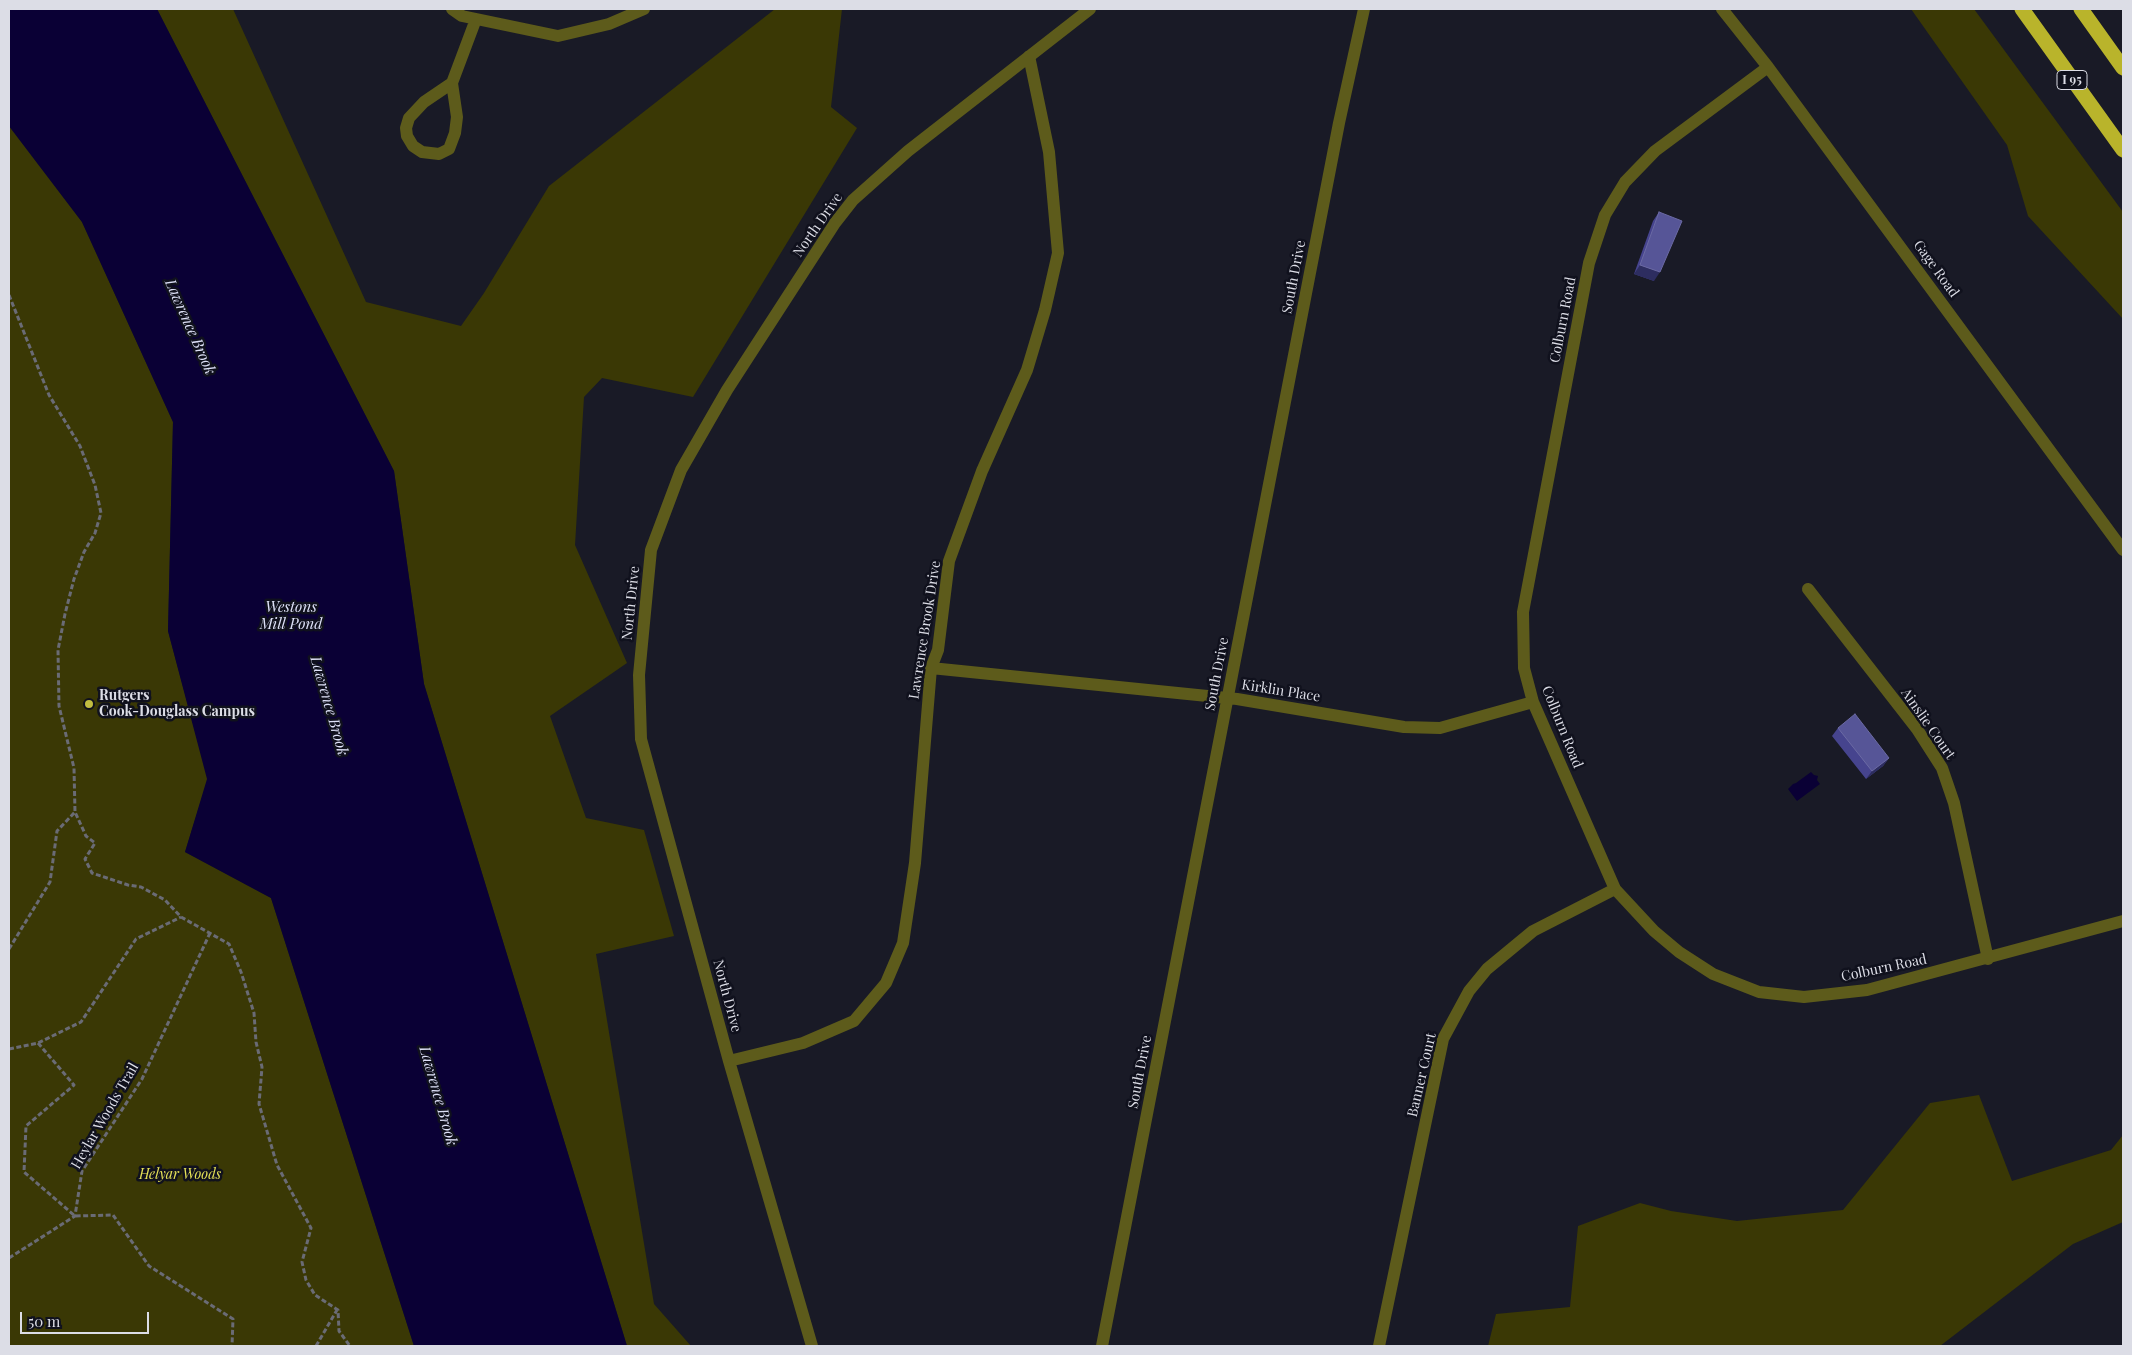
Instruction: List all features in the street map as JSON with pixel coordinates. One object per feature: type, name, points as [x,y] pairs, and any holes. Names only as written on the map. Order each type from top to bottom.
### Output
[{"type":"highway","name":"I 95","points":[[2022,9],[2123,150]]},
{"type":"highway","points":[[2081,9],[2123,68]]},
{"type":"street","points":[[452,9],[462,16],[558,36],[610,24],[644,9]]},
{"type":"street","name":"North Drive","points":[[812,1346],[729,1061],[641,739],[639,676],[651,550],[681,470],[727,390],[835,223],[853,200],[908,150],[1090,9]]},
{"type":"street","name":"South Drive","points":[[1102,1346],[1339,123],[1364,9]]},
{"type":"street","name":"Gage Road","points":[[1722,9],[1768,67],[2123,550]]},
{"type":"street","points":[[452,83],[424,102],[409,118],[406,128],[407,136],[413,146],[422,152],[439,154],[449,149],[455,133],[457,117],[452,83],[476,19]]},
{"type":"street","name":"Lawrence Brook Drive","points":[[729,1061],[803,1043],[854,1021],[886,983],[903,943],[915,863],[931,668],[938,650],[949,561],[982,471],[1027,370],[1045,310],[1058,253],[1049,152],[1029,56]]},
{"type":"street","name":"Colburn Road","points":[[1768,67],[1655,151],[1625,182],[1605,215],[1589,263],[1524,612],[1524,668],[1533,702],[1615,889],[1654,931],[1679,952],[1713,974],[1760,992],[1804,997],[1867,990],[1988,959],[2123,921]]},
{"type":"street","name":"Ainslie Court","points":[[1808,589],[1916,729],[1942,768],[1954,803],[1988,959]]},
{"type":"street","name":"Kirklin Place","points":[[931,668],[1228,698],[1404,727],[1440,728],[1533,702]]},
{"type":"street","name":"Banner Court","points":[[1380,1346],[1443,1039],[1469,992],[1487,969],[1533,931],[1615,889]]},
{"type":"path","points":[[9,296],[49,395],[80,446],[95,485],[100,513],[95,533],[84,552],[74,579],[58,650],[59,706],[74,768],[75,812],[86,836],[95,843],[85,859],[92,873],[128,885],[141,887],[165,900],[181,917],[229,944],[242,972],[254,1013],[256,1042],[262,1067],[259,1104],[277,1165],[311,1228],[302,1262],[306,1280],[315,1295],[338,1310]]},
{"type":"path","points":[[9,314],[15,310]]},
{"type":"path","points":[[9,949],[50,882],[57,831],[75,812]]},
{"type":"path","points":[[9,1049],[38,1043],[81,1022],[136,939],[181,917]]},
{"type":"path","name":"Heylar Woods Trail","points":[[74,1216],[82,1171],[142,1079],[210,933]]},
{"type":"path","points":[[38,1043],[74,1085],[26,1126],[24,1172],[74,1216]]},
{"type":"path","points":[[9,1258],[74,1216],[113,1216],[149,1266],[233,1319],[232,1346]]},
{"type":"path","points":[[316,1346],[338,1310]]},
{"type":"path","points":[[338,1310],[339,1331],[350,1346]]},
{"type":"green space","points":[[157,9],[233,9],[366,302],[461,326],[484,293],[549,186],[775,9],[842,9],[831,107],[857,128],[693,397],[602,378],[584,397],[575,545],[627,663],[550,716],[586,818],[644,830],[674,936],[596,954],[654,1304],[691,1346],[627,1346],[424,684],[394,471]]},
{"type":"green space","points":[[1911,9],[1974,9],[2123,212],[2123,319],[2028,216],[2007,145]]},
{"type":"green space","name":"Helyar Woods","points":[[9,126],[82,222],[173,422],[168,631],[208,779],[185,852],[271,898],[414,1346],[9,1346]]},
{"type":"green space","points":[[1979,1095],[2012,1181],[2111,1150],[2123,1135],[2123,1222],[2073,1244],[1940,1346],[1488,1346],[1496,1314],[1570,1307],[1578,1226],[1640,1203],[1671,1211],[1737,1221],[1843,1210],[1930,1103]]},
{"type":"water","name":"Westons Mill Pond","points":[[9,9],[157,9],[394,471],[424,684],[627,1346],[414,1346],[271,898],[185,852],[207,779],[168,631],[173,422],[82,222],[9,126]]},
{"type":"water","points":[[1811,772],[1818,776],[1817,780],[1820,784],[1797,801],[1788,789]]},
{"type":"building","points":[[1659,212],[1682,221],[1660,272],[1640,265]]},
{"type":"building","points":[[1855,714],[1889,758],[1872,771],[1838,728]]},
{"type":"place","name":"Rutgers Cook-Douglass Campus","points":[[89,704]]},
{"type":"water label","name":"Lawrence Brook","points":[[190,327]]},
{"type":"water label","name":"Lawrence Brook","points":[[329,706]]},
{"type":"water label","name":"Lawrence Brook","points":[[438,1096]]}]
